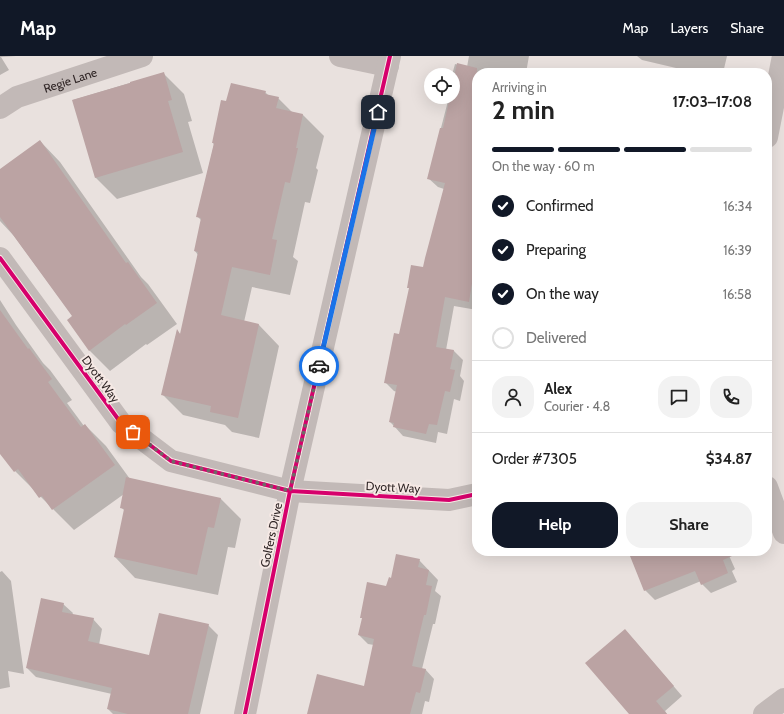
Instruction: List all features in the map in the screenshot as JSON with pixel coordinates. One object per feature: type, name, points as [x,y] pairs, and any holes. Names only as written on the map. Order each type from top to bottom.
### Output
[{"type":"street","name":"Regie Lane","points":[[0,108],[17,97],[142,56]]},
{"type":"street","points":[[340,56],[389,61]]},
{"type":"street","points":[[772,110],[782,56]]},
{"type":"street","name":"Golfers Drive","points":[[245,714],[290,491],[389,61]]},
{"type":"street","name":"Dyott Way","points":[[0,258],[121,423],[171,461],[290,491],[450,500],[472,495]]},
{"type":"street","points":[[772,501],[784,533]]},
{"type":"street","points":[[764,714],[784,699]]},
{"type":"building","points":[[457,63],[477,68],[472,68],[472,283],[469,302],[445,297],[436,347],[454,350],[450,369],[455,370],[450,392],[445,391],[437,425],[429,424],[426,434],[393,427],[394,423],[389,422],[397,385],[384,383],[394,333],[399,334],[409,288],[407,288],[411,265],[423,267],[445,183],[427,179],[440,128],[443,128],[448,104],[460,104],[460,68],[456,68]]},
{"type":"building","points":[[164,72],[172,100],[168,101],[183,152],[95,178],[72,100]]},
{"type":"building","points":[[231,83],[266,91],[265,94],[279,97],[276,108],[303,114],[296,148],[298,148],[290,183],[285,182],[272,239],[277,240],[270,275],[232,267],[221,315],[259,324],[238,418],[210,412],[211,406],[161,395],[177,329],[180,334],[198,252],[194,251],[201,218],[196,217],[214,143],[212,143],[221,100],[226,101]]},
{"type":"building","points":[[40,140],[126,263],[128,262],[157,303],[126,325],[125,324],[89,351],[67,320],[72,316],[0,217],[0,169]]},
{"type":"building","points":[[0,310],[52,379],[48,382],[81,427],[85,424],[115,465],[52,510],[42,496],[39,498],[18,469],[14,472],[0,454]]},
{"type":"building","points":[[126,477],[221,498],[214,528],[208,527],[197,575],[114,557],[124,509],[120,508]]},
{"type":"building","points":[[396,554],[420,559],[418,567],[429,570],[426,585],[432,586],[426,615],[424,615],[412,666],[426,669],[420,693],[416,692],[410,714],[307,714],[317,674],[364,686],[374,639],[358,635],[367,582],[386,586],[389,577],[391,578]]},
{"type":"building","points":[[630,556],[732,556],[723,560],[728,573],[701,585],[695,571],[644,591]]},
{"type":"building","points":[[41,598],[64,603],[62,612],[94,618],[88,641],[149,655],[159,613],[209,624],[188,714],[128,714],[107,709],[112,688],[26,668]]},
{"type":"building","points":[[625,629],[674,686],[656,701],[667,714],[629,714],[585,663]]},
{"type":"cycle path","points":[[245,714],[290,491],[390,56]]},
{"type":"cycle path","points":[[0,258],[121,423],[171,461],[290,491],[449,500],[472,495]]},
{"type":"way so far","points":[[133,432],[171,461],[290,491],[319,366]]},
{"type":"route","points":[[319,366],[378,112]]}]
